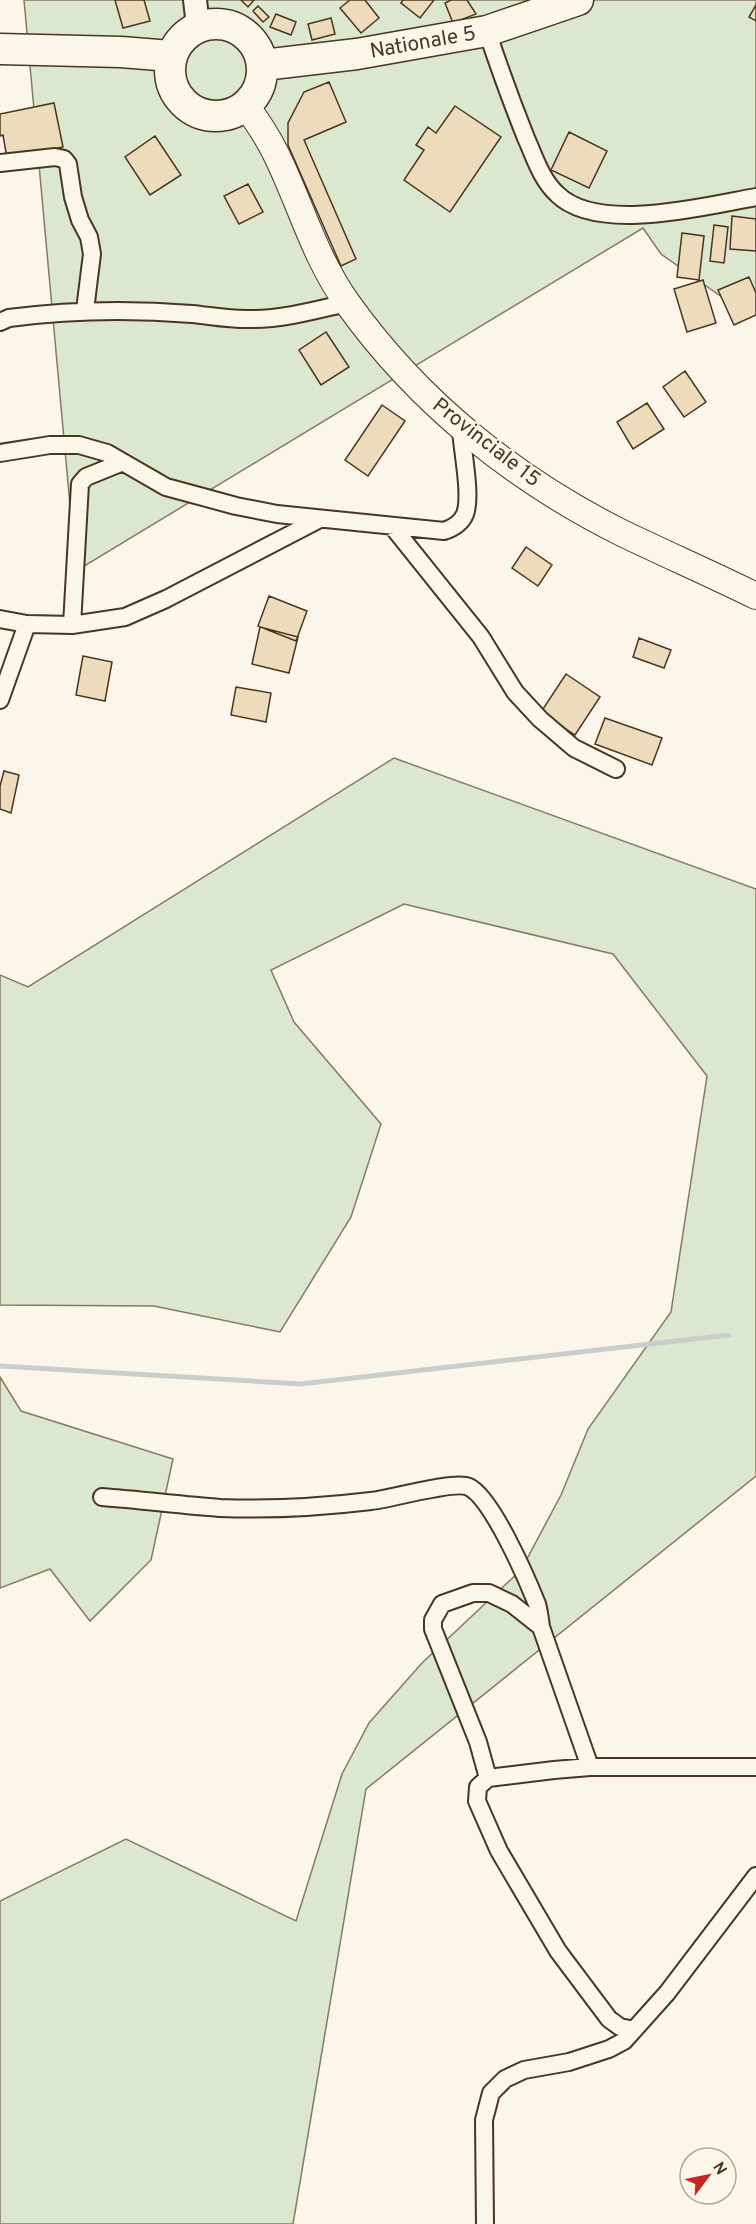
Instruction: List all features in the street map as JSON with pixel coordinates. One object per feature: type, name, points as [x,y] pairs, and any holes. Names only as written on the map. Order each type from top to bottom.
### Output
[{"type":"highway","name":"Nationale 5","points":[[263,65],[357,54],[487,31],[578,0]]},
{"type":"highway","points":[[196,13],[247,34],[258,48],[263,65],[262,80],[256,94],[246,106],[232,114],[215,117],[198,113],[184,104],[174,90],[170,73],[171,56],[177,44],[186,34],[196,13]]},
{"type":"highway","points":[[0,49],[121,52],[171,56]]},
{"type":"main road","name":"Provinciale 15","points":[[246,106],[276,153],[317,252],[347,303],[425,396],[461,429],[552,494],[623,533],[756,596]]},
{"type":"street","points":[[487,31],[513,105],[543,177],[558,195],[577,207],[610,215],[643,214],[756,197]]},
{"type":"street","points":[[0,163],[55,157],[64,159],[68,164],[73,198],[92,254],[86,310]]},
{"type":"street","points":[[3,318],[86,310],[192,314],[253,320],[347,303]]},
{"type":"street","points":[[0,453],[50,445],[79,445],[107,453],[166,487],[194,495],[278,514],[444,531],[456,526],[465,514],[467,495],[461,429]]},
{"type":"street","points":[[72,625],[80,484],[86,477],[123,462]]},
{"type":"street","points":[[0,619],[27,624],[72,625],[125,617],[166,599],[320,519]]},
{"type":"street","points":[[392,526],[481,637],[515,692],[540,719],[574,748],[616,769]]},
{"type":"street","points":[[0,700],[27,624]]},
{"type":"street","points":[[102,1497],[221,1508],[276,1508],[383,1500],[456,1484],[469,1486],[480,1496],[500,1525],[538,1607],[541,1627],[590,1767]]},
{"type":"street","points":[[488,1778],[478,1742],[433,1629],[433,1620],[442,1604],[450,1599],[473,1593],[489,1593],[512,1604],[541,1627]]},
{"type":"street","points":[[634,2030],[620,2027],[609,2019],[558,1951],[499,1851],[477,1801],[478,1786],[488,1778],[507,1774],[590,1767],[756,1767]]},
{"type":"street","points":[[484,2224],[484,2120],[491,2093],[505,2079],[524,2070],[569,2062],[609,2049],[624,2041],[667,1993],[756,1876]]},
{"type":"green space","points":[[24,0],[756,0],[756,295],[726,300],[661,254],[643,228],[76,571]]},
{"type":"green space","points":[[394,758],[756,889],[756,1476],[366,1789],[293,2224],[0,2224],[0,1901],[126,1839],[296,1921],[342,1774],[369,1723],[422,1663],[521,1570],[561,1495],[588,1429],[671,1312],[707,1076],[613,954],[404,904],[271,970],[294,1022],[381,1124],[351,1217],[280,1332],[154,1306],[0,1305],[0,975],[28,987]]},
{"type":"green space","points":[[0,1377],[21,1411],[173,1459],[151,1560],[90,1621],[50,1569],[0,1588]]},
{"type":"building","points":[[115,0],[144,0],[150,21],[123,28]]},
{"type":"building","points":[[241,0],[254,0],[248,7]]},
{"type":"building","points":[[350,0],[365,0],[379,18],[361,33],[340,8]]},
{"type":"building","points":[[403,0],[434,0],[420,18],[401,3]]},
{"type":"building","points":[[451,0],[467,0],[476,14],[453,23],[445,3]]},
{"type":"building","points":[[756,5],[756,21],[749,17]]},
{"type":"building","points":[[258,6],[269,17],[263,22],[253,11]]},
{"type":"building","points":[[276,14],[296,22],[291,35],[270,27]]},
{"type":"building","points":[[331,18],[335,34],[312,40],[308,24]]},
{"type":"building","points":[[329,82],[346,122],[304,140],[356,259],[341,266],[288,145],[288,123],[304,92]]},
{"type":"building","points":[[54,103],[63,147],[7,158],[3,135],[0,136],[0,114]]},
{"type":"building","points":[[455,106],[501,137],[450,212],[404,180],[424,150],[416,145],[428,127],[436,133]]},
{"type":"building","points":[[569,132],[607,151],[589,188],[551,170]]},
{"type":"building","points":[[155,136],[181,175],[150,195],[125,157]]},
{"type":"building","points":[[248,184],[263,212],[239,224],[224,196]]},
{"type":"building","points":[[732,216],[756,219],[756,251],[730,249]]},
{"type":"building","points":[[714,225],[728,227],[724,263],[710,261]]},
{"type":"building","points":[[682,233],[704,236],[699,280],[677,277]]},
{"type":"building","points":[[749,277],[756,293],[756,315],[734,325],[718,290]]},
{"type":"building","points":[[703,280],[716,323],[687,332],[674,289]]},
{"type":"building","points":[[326,332],[349,367],[321,385],[299,350]]},
{"type":"building","points":[[685,371],[706,402],[684,417],[663,387]]},
{"type":"building","points":[[647,403],[664,429],[633,449],[617,422]]},
{"type":"building","points":[[382,405],[405,421],[368,476],[345,460]]},
{"type":"building","points":[[526,547],[552,565],[538,586],[512,568]]},
{"type":"building","points":[[269,596],[307,611],[296,641],[258,626]]},
{"type":"building","points":[[260,627],[298,637],[289,673],[252,664]]},
{"type":"building","points":[[639,638],[671,650],[664,668],[633,657]]},
{"type":"building","points":[[83,656],[112,662],[105,701],[76,695]]},
{"type":"building","points":[[566,674],[600,697],[575,735],[541,712]]},
{"type":"building","points":[[236,687],[271,693],[266,722],[231,715]]},
{"type":"building","points":[[605,718],[662,738],[652,765],[595,744]]},
{"type":"building","points":[[4,771],[19,775],[11,813],[0,809],[0,786]]},
{"type":"waterway","points":[[0,1366],[301,1384],[729,1335]]}]
